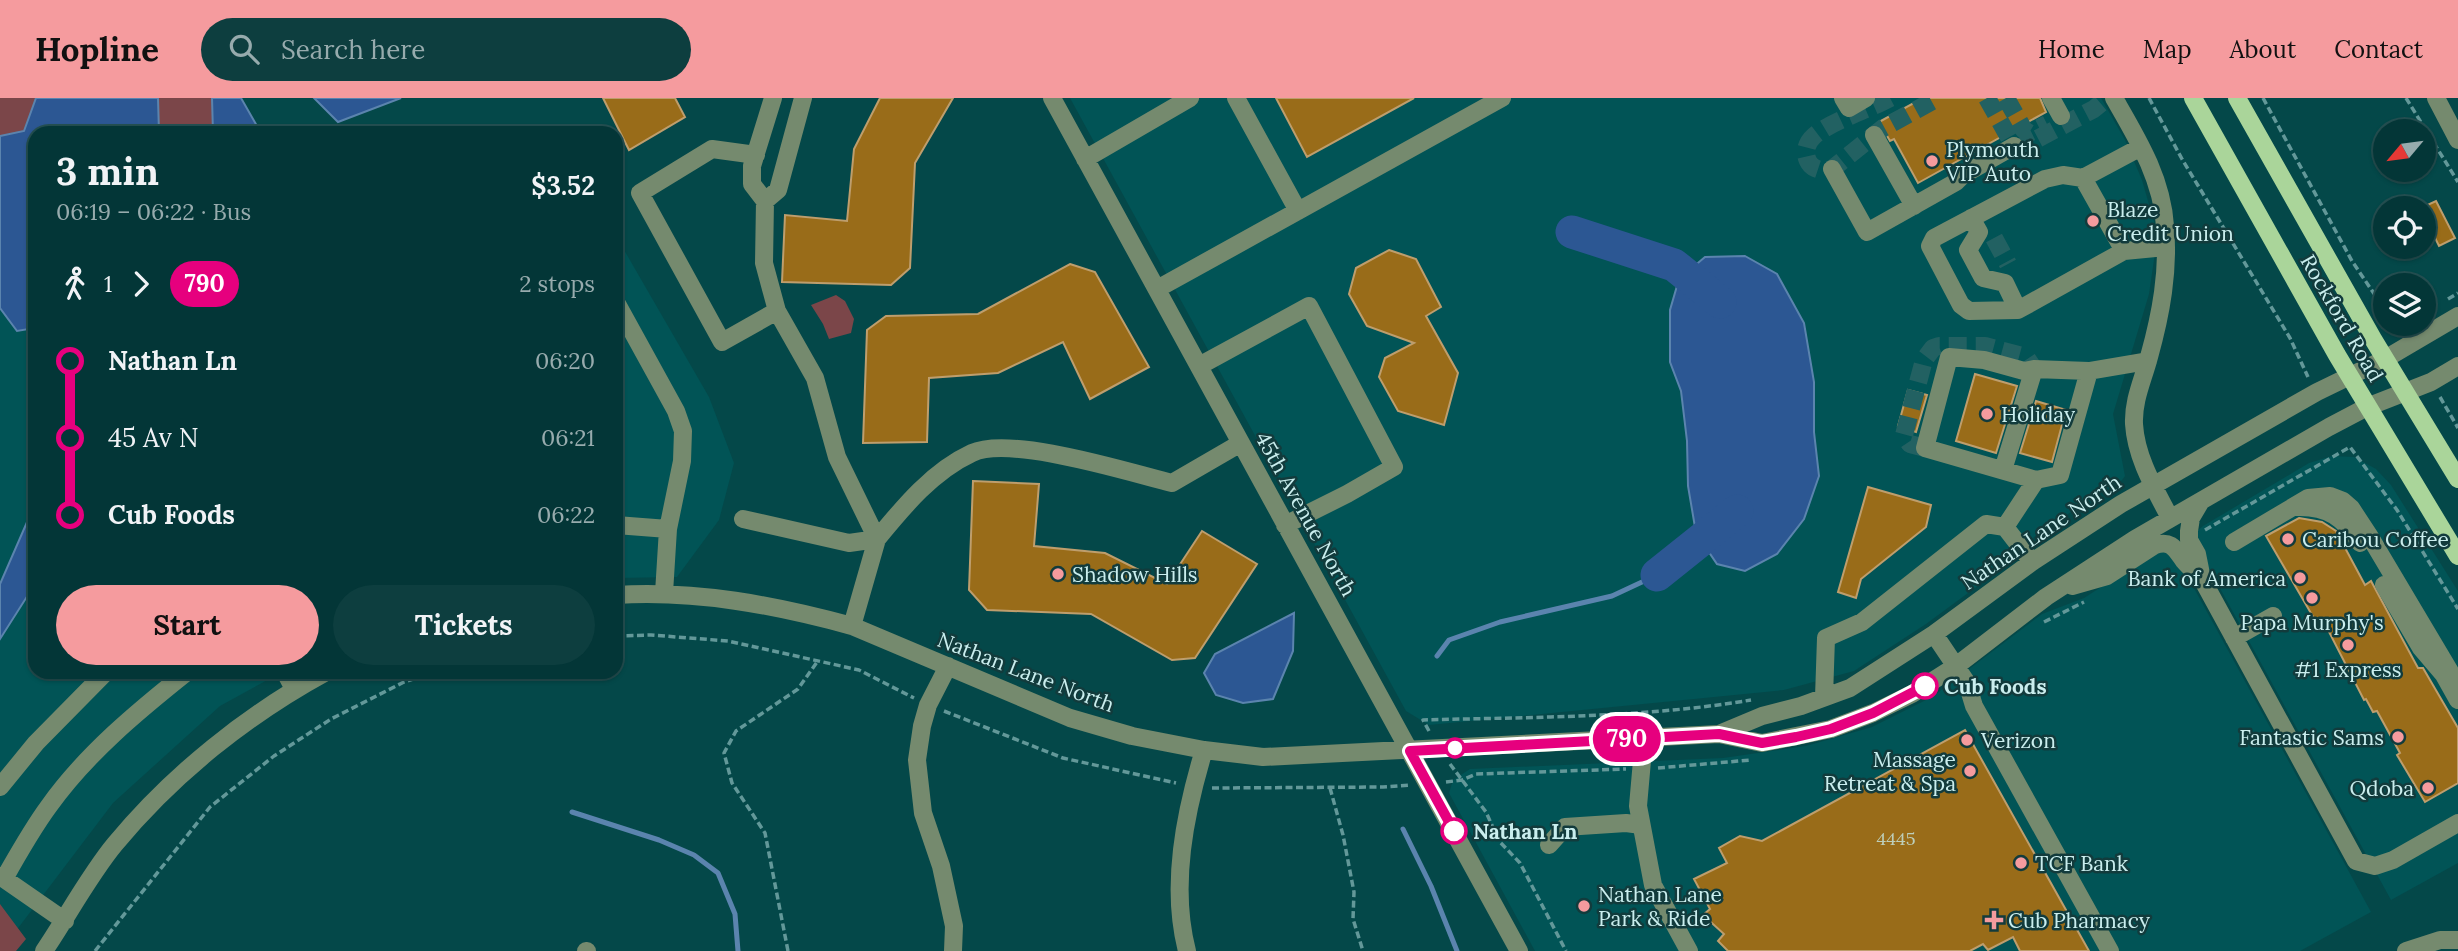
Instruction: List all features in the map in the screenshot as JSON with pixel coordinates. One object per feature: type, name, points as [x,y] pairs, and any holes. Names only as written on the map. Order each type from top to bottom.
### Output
[{"type":"main road","name":"Rockford Road","points":[[2193,98],[2349,376],[2458,556]]},
{"type":"main road","name":"Rockford Road","points":[[2237,98],[2385,359],[2458,479]]},
{"type":"street","points":[[773,98],[752,166],[752,184],[765,201],[764,263],[777,311],[814,378],[837,457],[877,539]]},
{"type":"street","points":[[765,201],[778,190],[803,98]]},
{"type":"street","points":[[1085,159],[1190,98]]},
{"type":"street","points":[[1236,98],[1298,211]]},
{"type":"street","points":[[1157,289],[1502,98]]},
{"type":"street","points":[[1846,103],[1866,98]]},
{"type":"street","points":[[2051,98],[2061,116]]},
{"type":"street","points":[[2114,98],[2155,175],[2161,200],[2166,247],[2165,283],[2148,361],[2134,407],[2134,425],[2137,447],[2170,519]]},
{"type":"street","points":[[2436,98],[2458,140]]},
{"type":"street","name":"45th Avenue North","points":[[1060,101],[1085,159],[1519,951]]},
{"type":"street","points":[[1874,135],[1914,206]]},
{"type":"street","points":[[1832,169],[1867,232],[2014,146]]},
{"type":"street","points":[[2018,310],[2004,272],[1983,278],[1968,250],[1982,233],[2045,179],[2063,175],[2083,178],[2141,147]]},
{"type":"street","points":[[756,155],[712,149],[640,193],[722,342],[777,311]]},
{"type":"street","points":[[2083,178],[2124,251]]},
{"type":"street","points":[[1982,233],[1934,238],[1930,246],[1961,305],[1969,311],[2018,310],[2124,251],[2166,247]]},
{"type":"street","points":[[1199,366],[1309,306],[1394,467],[1347,495],[1285,525]]},
{"type":"street","points":[[623,315],[676,411],[683,431],[682,461],[668,529],[664,593]]},
{"type":"street","name":"Nathan Lane North","points":[[1719,734],[1762,716],[1801,706],[1850,688],[1934,634],[2032,562],[2153,485],[2349,376],[2385,359],[2458,316]]},
{"type":"street","points":[[2089,370],[2060,475],[2036,480],[1924,448],[1949,357],[1984,360],[2024,371],[2089,370],[2148,361]]},
{"type":"street","name":"Nathan Lane North","points":[[623,595],[664,593],[703,596],[773,607],[852,626],[1070,718],[1132,736],[1204,750],[1264,757],[1719,734],[1762,743],[1831,729],[1883,709],[1912,694],[1956,666],[2056,591],[2170,519],[2329,427],[2368,407],[2431,382],[2458,366]]},
{"type":"street","points":[[2003,470],[2034,369]]},
{"type":"street","points":[[852,626],[877,539],[905,503],[939,473],[974,452],[1009,447],[1089,461],[1172,483],[1241,443]]},
{"type":"street","points":[[2005,527],[2036,480]]},
{"type":"street","points":[[2234,542],[2308,498],[2330,496],[2343,501],[2351,508],[2458,685]]},
{"type":"street","points":[[2201,501],[2191,518],[2189,540],[2197,554],[2202,579]]},
{"type":"street","points":[[2294,508],[2325,510],[2339,516],[2349,527],[2421,648],[2444,675],[2458,700]]},
{"type":"street","points":[[743,519],[849,543],[877,539]]},
{"type":"street","points":[[1825,697],[1826,638],[1862,622],[1986,524],[2005,527],[2032,562]]},
{"type":"street","points":[[623,526],[668,529]]},
{"type":"street","points":[[2056,591],[2107,576],[2155,545],[2163,543],[2176,547],[2184,561],[2202,579],[2356,862],[2375,866],[2393,860],[2458,823]]},
{"type":"street","points":[[2234,638],[2273,616]]},
{"type":"street","points":[[1934,634],[1967,683],[1974,706],[2110,951]]},
{"type":"street","points":[[948,666],[928,705],[917,760],[923,813],[942,866],[954,926],[953,951]]},
{"type":"street","points":[[0,788],[44,735],[99,679]]},
{"type":"street","points":[[65,921],[2,878],[58,795],[106,741],[179,679]]},
{"type":"street","points":[[289,679],[294,689]]},
{"type":"street","points":[[44,951],[114,845],[164,791],[219,742],[294,689],[313,679]]},
{"type":"street","points":[[1644,738],[1638,806],[1653,885],[1689,951]]},
{"type":"street","points":[[1187,951],[1178,889],[1194,787],[1204,750]]},
{"type":"street","points":[[1549,845],[1565,827],[1626,823],[1641,825]]},
{"type":"street","points":[[2406,951],[2440,940],[2458,940]]},
{"type":"path","points":[[2149,98],[2182,159],[2290,338],[2308,379]]},
{"type":"path","points":[[2263,98],[2352,261],[2373,292]]},
{"type":"path","points":[[2406,98],[2458,182]]},
{"type":"path","points":[[2438,395],[2458,428]]},
{"type":"path","points":[[2189,540],[2350,447],[2397,510],[2458,608]]},
{"type":"path","points":[[2037,626],[2087,600]]},
{"type":"path","points":[[623,636],[651,635],[728,641],[859,670],[928,705],[1063,758],[1194,787],[1383,788],[1462,780],[1476,774],[1641,769],[1761,759]]},
{"type":"path","points":[[788,951],[765,833],[732,783],[724,753],[736,731],[798,689],[817,662]]},
{"type":"path","points":[[95,951],[210,807],[274,756],[331,719],[414,679]]},
{"type":"path","points":[[1330,788],[1354,892],[1353,919],[1363,951]]},
{"type":"shaded area","points":[[0,98],[36,98],[24,131],[0,136]]},
{"type":"shaded area","points":[[158,98],[212,98],[213,126],[159,126]]},
{"type":"shaded area","points":[[1070,98],[2101,98],[2125,140],[2142,180],[2154,222],[2156,246],[2149,294],[2113,414],[2125,476],[2038,533],[2006,565],[1926,624],[1854,671],[1784,690],[1429,725],[1406,711]]},
{"type":"shaded area","points":[[623,248],[709,397],[734,463],[719,520],[677,577],[623,578]]},
{"type":"shaded area","points":[[0,281],[28,335],[28,679],[269,679],[220,706],[113,803],[6,944],[0,937]]},
{"type":"shaded area","points":[[836,295],[845,301],[854,319],[851,333],[829,339],[811,305]]},
{"type":"shaded area","points":[[2332,456],[2354,457],[2376,469],[2391,485],[2458,591],[2458,863],[2391,900],[2194,541],[2196,532],[2203,526],[2309,463]]},
{"type":"shaded area","points":[[2162,548],[2177,557],[2371,912],[2300,951],[1535,951],[1449,793],[1453,780],[1470,769],[1723,758],[1806,746],[1872,727],[1932,697],[2042,614],[2084,598]]},
{"type":"shaded area","points":[[0,904],[26,939],[16,951],[0,951]]},
{"type":"water","points":[[36,98],[158,98],[159,126],[28,126],[28,329],[17,331],[0,308],[0,136],[24,131]]},
{"type":"water","points":[[212,98],[241,98],[257,126],[213,126]]},
{"type":"water","points":[[314,98],[401,98],[338,122]]},
{"type":"water","points":[[1745,256],[1777,274],[1804,323],[1814,382],[1814,432],[1819,476],[1804,519],[1777,554],[1745,571],[1717,564],[1696,533],[1688,486],[1687,441],[1681,391],[1670,362],[1670,310],[1679,279],[1705,257]]},
{"type":"water","points":[[28,520],[28,595],[0,639],[0,584]]},
{"type":"water","points":[[1294,613],[1293,651],[1273,699],[1243,703],[1216,695],[1204,673],[1215,654]]},
{"type":"building","points":[[603,98],[675,98],[685,117],[629,150],[623,138],[623,126],[617,126]]},
{"type":"building","points":[[880,98],[953,98],[915,163],[910,268],[891,285],[782,282],[785,215],[847,221],[854,149]]},
{"type":"building","points":[[1276,98],[1414,98],[1307,157]]},
{"type":"building","points":[[1923,98],[2040,98],[2046,112],[1918,183],[1894,139],[1890,141],[1879,122]]},
{"type":"building","points":[[2436,201],[2455,238],[2439,246],[2436,240]]},
{"type":"building","points":[[1389,250],[1416,259],[1441,307],[1426,316],[1458,373],[1444,425],[1398,411],[1379,377],[1385,358],[1414,343],[1367,326],[1349,294],[1356,268]]},
{"type":"building","points":[[1070,264],[1095,272],[1149,367],[1090,399],[1063,342],[998,373],[929,378],[927,442],[863,443],[867,330],[886,316],[978,314]]},
{"type":"building","name":"Holiday","points":[[1975,374],[2017,386],[1996,453],[1956,441]]},
{"type":"building","points":[[1908,390],[1927,395],[1916,432],[1898,426]]},
{"type":"building","name":"Holiday","points":[[2036,401],[2066,410],[2052,462],[2020,453]]},
{"type":"building","name":"Shadow Hills","points":[[973,481],[1039,484],[1034,546],[1105,553],[1167,584],[1202,531],[1257,564],[1195,658],[1172,660],[1091,614],[987,610],[969,590]]},
{"type":"building","points":[[1868,487],[1931,505],[1926,527],[1861,579],[1856,598],[1838,592]]},
{"type":"building","points":[[2299,518],[2322,522],[2336,531],[2365,585],[2371,581],[2418,668],[2423,668],[2458,728],[2458,783],[2425,802],[2397,755],[2400,753],[2377,711],[2373,712],[2366,699],[2364,700],[2325,624],[2319,627],[2266,536]]},
{"type":"building","name":"Cub Foods","points":[[1965,730],[2089,951],[2020,951],[2013,937],[1988,950],[1983,944],[1970,951],[1728,951],[1718,941],[1724,934],[1703,915],[1710,909],[1694,879],[1727,863],[1719,848],[1740,836],[1762,841]]},
{"type":"waterway","points":[[1572,232],[1674,265],[1720,302]]},
{"type":"waterway","points":[[1657,575],[1737,511]]},
{"type":"waterway","points":[[1437,656],[1449,640],[1500,622],[1612,596],[1657,575]]},
{"type":"waterway","points":[[572,812],[659,840],[694,855],[718,873],[735,914],[738,951]]},
{"type":"waterway","points":[[1403,829],[1431,886],[1457,951]]},
{"type":"tunnel","points":[[1890,98],[1830,125],[1814,136],[1806,148],[1806,155],[1812,166],[1817,169],[1832,169],[1883,128],[1938,98]]},
{"type":"tunnel","points":[[1987,98],[2011,141],[2020,148],[2094,109],[2107,98]]},
{"type":"tunnel","points":[[2006,98],[2024,130],[2029,133],[2047,124]]},
{"type":"tunnel","points":[[1994,238],[2008,264]]},
{"type":"tunnel","points":[[1925,448],[1910,444],[1904,435],[1924,360],[1933,348],[1985,346],[2026,357],[2034,369]]},
{"type":"bus line","name":"790","points":[[1454,831],[1410,751],[1719,734],[1762,743],[1831,729],[1873,713],[1925,686]]},
{"type":"place","name":"Plymouth VIP Auto","points":[[1932,161]]},
{"type":"place","name":"Blaze Credit Union","points":[[2093,221]]},
{"type":"place","name":"Holiday","points":[[1987,414]]},
{"type":"place","name":"Caribou Coffee","points":[[2288,539]]},
{"type":"place","name":"Shadow Hills","points":[[1058,574]]},
{"type":"place","name":"Bank of America","points":[[2300,578]]},
{"type":"place","name":"Papa Murphy's","points":[[2312,598]]},
{"type":"place","name":"#1 Express","points":[[2348,645]]},
{"type":"place","name":"Cub Foods","points":[[1925,686]]},
{"type":"place","name":"Fantastic Sams","points":[[2398,737]]},
{"type":"place","name":"Verizon","points":[[1967,740]]},
{"type":"place","name":"Massage Retreat & Spa","points":[[1970,771]]},
{"type":"place","name":"Qdoba","points":[[2428,788]]},
{"type":"place","name":"Nathan Ln","points":[[1454,831]]},
{"type":"place","name":"TCF Bank","points":[[2021,863]]},
{"type":"place","name":"Nathan Lane Park & Ride","points":[[1584,906]]},
{"type":"place","name":"Cub Pharmacy","points":[[1994,920]]}]
